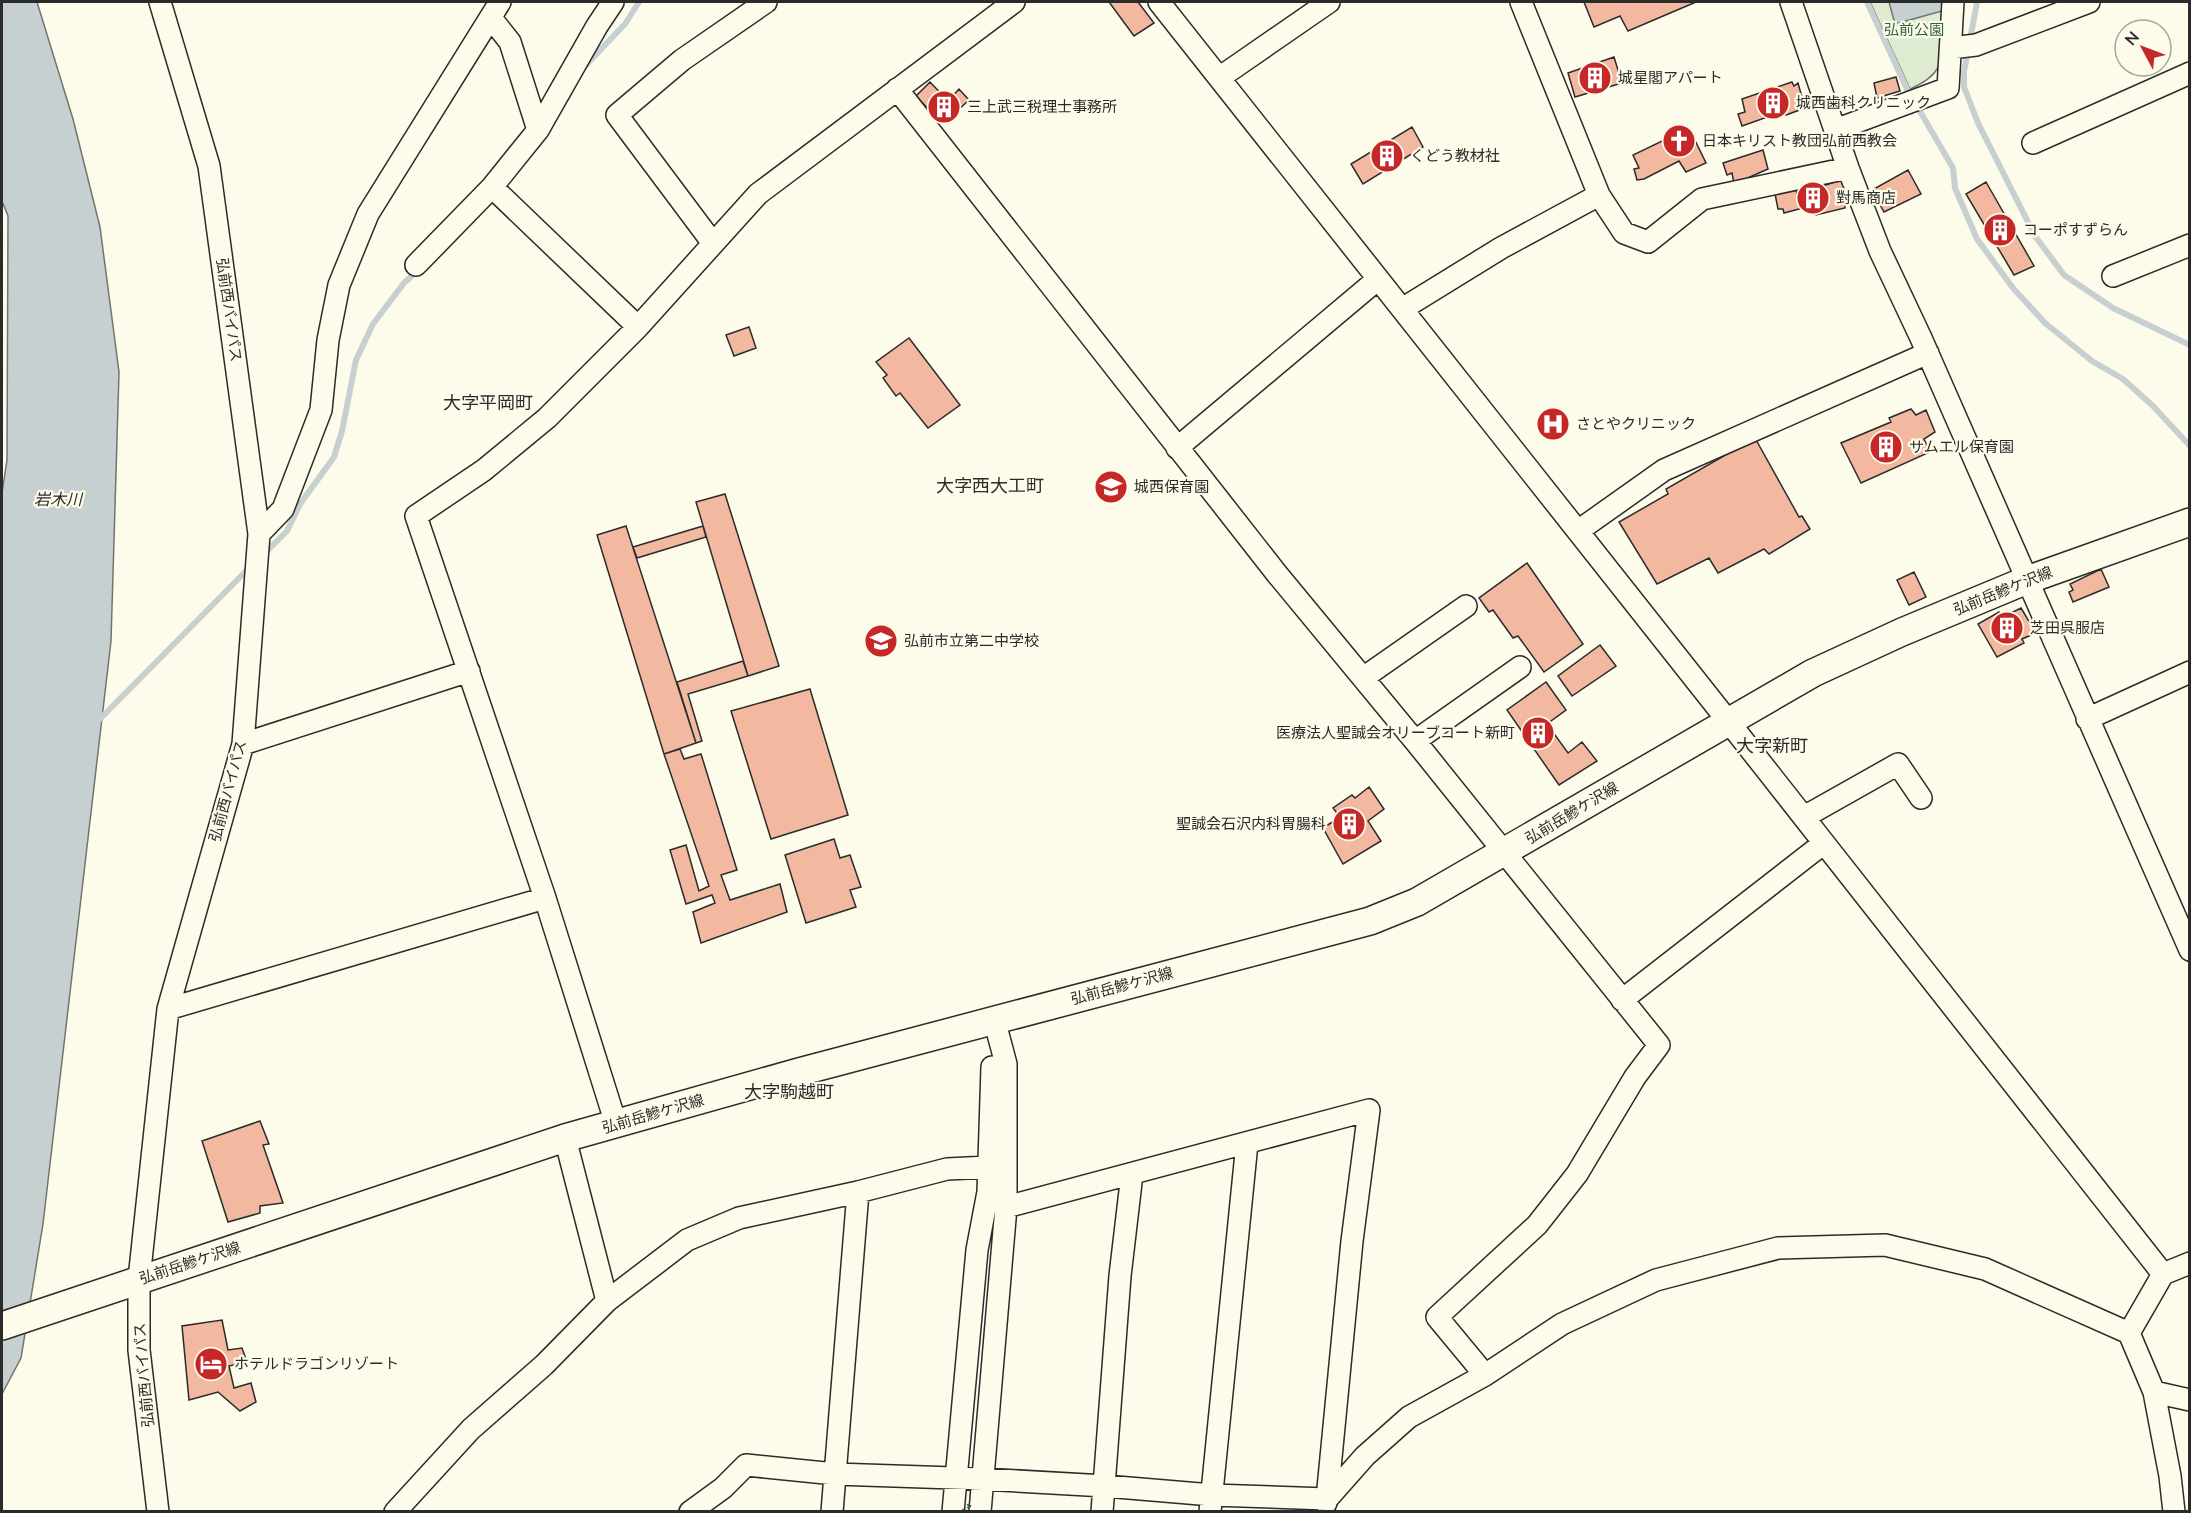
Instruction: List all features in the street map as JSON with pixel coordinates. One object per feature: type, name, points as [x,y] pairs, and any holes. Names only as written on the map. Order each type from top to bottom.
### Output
[{"type":"main road","name":"弘前岳鰺ケ沢線","points":[[2,1326],[565,1138],[994,1019],[1370,921],[1417,902],[1728,720],[1833,664],[1902,632],[2027,580],[2190,522]]},
{"type":"street","name":"弘前西バイパス","points":[[158,1512],[139,1350],[127,1284],[168,1009],[243,744],[259,534],[209,166],[160,2]]},
{"type":"street","points":[[416,265],[492,187],[538,130],[597,26],[614,2]]},
{"type":"street","points":[[712,242],[617,115],[682,60],[766,2]]},
{"type":"street","points":[[615,1125],[545,898],[416,516],[484,470],[547,418],[638,327],[712,242],[758,194],[1014,2]]},
{"type":"street","points":[[1159,2],[2163,1274]]},
{"type":"street","points":[[1219,78],[1329,2]]},
{"type":"street","points":[[1521,2],[1599,195],[1624,233],[1648,242],[1702,199],[1848,168]]},
{"type":"street","points":[[1791,2],[1848,168],[1880,251],[1928,353],[2190,950]]},
{"type":"street","points":[[1836,130],[1948,88],[1953,2]]},
{"type":"street","points":[[1951,48],[1977,45],[2089,2]]},
{"type":"street","points":[[259,534],[283,509],[321,410],[328,340],[339,285],[368,214],[495,10]]},
{"type":"street","points":[[495,10],[510,42],[538,130]]},
{"type":"street","points":[[2032,143],[2190,73]]},
{"type":"street","points":[[897,89],[1177,448],[1659,1045],[1635,1077],[1577,1174],[1538,1225],[1437,1317],[1485,1375]]},
{"type":"street","points":[[492,187],[638,327]]},
{"type":"street","points":[[1402,309],[1501,248],[1599,195]]},
{"type":"street","points":[[2113,276],[2190,245]]},
{"type":"street","points":[[1177,448],[1378,279]]},
{"type":"street","points":[[1578,531],[1664,470],[1928,353]]},
{"type":"street","points":[[1363,678],[1466,606]]},
{"type":"street","points":[[1415,741],[1520,667]]},
{"type":"street","points":[[243,744],[470,671]]},
{"type":"street","points":[[2087,719],[2190,672]]},
{"type":"street","points":[[1804,817],[1898,764],[1921,798]]},
{"type":"street","points":[[1622,1000],[1824,843]]},
{"type":"street","points":[[168,1009],[545,898]]},
{"type":"street","points":[[953,1512],[977,1250],[988,1192],[994,1019]]},
{"type":"street","points":[[980,1512],[1006,1207],[1005,1064],[994,1019]]},
{"type":"street","points":[[1006,1207],[1369,1110],[1352,1241],[1326,1505]]},
{"type":"street","points":[[565,1138],[607,1301]]},
{"type":"street","points":[[1211,1503],[1247,1143]]},
{"type":"street","points":[[395,1512],[471,1429],[544,1365],[607,1301],[687,1240],[739,1218],[858,1192],[947,1169],[988,1167]]},
{"type":"street","points":[[1102,1512],[1120,1276],[1132,1174]]},
{"type":"street","points":[[832,1512],[858,1192]]},
{"type":"street","points":[[1326,1505],[1365,1456],[1408,1417],[1485,1375],[1562,1324],[1656,1280],[1778,1248],[1885,1245],[1985,1269],[2129,1333],[2154,1392],[2170,1476],[2174,1512]]},
{"type":"street","points":[[2129,1333],[2163,1274],[2190,1263]]},
{"type":"street","points":[[2154,1392],[2190,1400]]},
{"type":"street","points":[[690,1512],[723,1488],[746,1465],[835,1474],[1105,1486],[1211,1503],[1326,1505]]},
{"type":"street","points":[[721,1512],[723,1488]]},
{"type":"green space","name":"弘前公園","points":[[1870,2],[1942,2],[1943,36],[1940,63],[1935,73],[1910,89]]},
{"type":"water","name":"岩木川","points":[[2,2],[37,2],[73,119],[100,227],[119,372],[111,641],[43,1224],[21,1358],[2,1394],[2,493],[7,460],[8,216],[2,201]]},
{"type":"water","points":[[1889,2],[1942,2],[1942,11],[1895,24]]},
{"type":"building","points":[[1109,2],[1138,2],[1154,23],[1134,36]]},
{"type":"building","points":[[1584,2],[1696,2],[1628,31],[1620,16],[1594,27]]},
{"type":"building","name":"城星閣アパート","points":[[1614,57],[1622,83],[1575,97],[1568,73]]},
{"type":"building","points":[[1896,77],[1900,91],[1877,98],[1874,83]]},
{"type":"building","name":"三上武三税理士事務所","points":[[930,82],[948,101],[959,89],[969,100],[945,122],[935,113],[933,114],[916,96]]},
{"type":"building","name":"城西歯科クリニック","points":[[1792,82],[1794,86],[1798,83],[1805,108],[1786,115],[1784,111],[1742,126],[1738,114],[1745,112],[1742,99]]},
{"type":"building","name":"くどう教材社","points":[[1412,127],[1423,147],[1363,184],[1351,164]]},
{"type":"building","name":"日本キリスト教団弘前西教会","points":[[1689,128],[1706,163],[1686,172],[1679,161],[1644,179],[1637,180],[1634,169],[1639,168],[1633,155]]},
{"type":"building","points":[[1763,150],[1768,169],[1734,184],[1732,173],[1727,175],[1723,163]]},
{"type":"building","points":[[1908,170],[1921,194],[1884,212],[1872,190]]},
{"type":"building","name":"對馬商店","points":[[1843,179],[1851,201],[1845,202],[1845,208],[1816,215],[1810,206],[1784,213],[1783,209],[1778,209],[1774,189],[1796,187],[1797,195]]},
{"type":"building","name":"コーポすずらん","points":[[1986,182],[2034,266],[2014,275],[1966,194]]},
{"type":"building","points":[[749,327],[756,348],[734,356],[726,335]]},
{"type":"building","points":[[909,338],[960,405],[928,428],[900,393],[896,396],[883,378],[887,375],[876,362]]},
{"type":"building","name":"サムエル保育園","points":[[1911,409],[1916,415],[1926,410],[1935,432],[1924,439],[1930,452],[1861,483],[1841,443],[1891,422],[1889,418]]},
{"type":"building","points":[[1755,438],[1799,517],[1802,516],[1810,529],[1769,554],[1764,549],[1718,573],[1709,558],[1657,584],[1619,522],[1668,494],[1666,489]]},
{"type":"building","points":[[725,494],[779,666],[748,676],[696,502]]},
{"type":"building","points":[[626,526],[696,743],[664,754],[597,535]]},
{"type":"building","points":[[703,526],[706,537],[637,558],[633,547]]},
{"type":"building","points":[[1527,563],[1583,644],[1544,672],[1518,636],[1513,638],[1493,610],[1489,612],[1479,598]]},
{"type":"building","points":[[2101,569],[2109,587],[2073,602],[2069,592],[2073,590],[2070,584]]},
{"type":"building","points":[[1914,572],[1926,597],[1909,605],[1897,580]]},
{"type":"building","name":"芝田呉服店","points":[[2021,608],[2036,633],[2022,639],[2024,643],[1997,657],[1978,624],[1999,612],[2003,617]]},
{"type":"building","points":[[1600,645],[1616,666],[1572,696],[1558,676]]},
{"type":"building","points":[[743,661],[748,676],[688,694],[702,741],[696,743],[677,682]]},
{"type":"building","name":"医療法人聖誠会オリーブコート新町","points":[[1546,682],[1566,710],[1547,724],[1568,753],[1582,742],[1597,761],[1559,785],[1507,710]]},
{"type":"building","points":[[810,689],[848,815],[771,839],[731,711]]},
{"type":"building","points":[[680,749],[684,759],[701,754],[737,870],[721,875],[730,900],[780,884],[787,912],[701,943],[693,912],[715,903],[712,895],[686,904],[670,850],[686,845],[699,891],[709,886],[664,754]]},
{"type":"building","name":"聖誠会石沢内科胃腸科","points":[[1369,787],[1384,809],[1368,821],[1381,841],[1343,864],[1323,828],[1340,817],[1333,808],[1352,795],[1355,798]]},
{"type":"building","points":[[834,839],[840,858],[850,855],[861,887],[850,890],[856,907],[806,923],[785,855]]},
{"type":"building","points":[[260,1121],[269,1144],[263,1145],[283,1203],[260,1206],[260,1213],[228,1222],[202,1141]]},
{"type":"building","name":"ホテルドラゴンリゾート","points":[[222,1320],[228,1350],[242,1348],[247,1362],[229,1366],[234,1388],[251,1383],[256,1402],[240,1411],[218,1392],[189,1400],[182,1326]]},
{"type":"waterway","points":[[584,67],[625,24],[639,2]]},
{"type":"waterway","points":[[1867,2],[1907,89],[1953,168],[1955,188],[1977,239],[2013,288],[2045,323],[2092,361],[2123,379],[2153,406],[2190,446]]},
{"type":"waterway","points":[[1977,2],[1964,72],[1964,87],[1978,123],[2035,236],[2064,275],[2113,308],[2190,345]]},
{"type":"waterway","points":[[264,554],[287,531],[300,504],[334,457],[342,431],[356,360],[373,324],[404,283],[417,271]]},
{"type":"waterway","points":[[97,722],[250,567]]},
{"type":"hedge","points":[[964,1512],[968,1506],[973,1509]]},
{"type":"place","name":"城星閣アパート","points":[[1595,78]]},
{"type":"place","name":"城西歯科クリニック","points":[[1773,103]]},
{"type":"place","name":"三上武三税理士事務所","points":[[944,107]]},
{"type":"place","name":"日本キリスト教団弘前西教会","points":[[1679,141]]},
{"type":"place","name":"くどう教材社","points":[[1387,156]]},
{"type":"place","name":"對馬商店","points":[[1813,198]]},
{"type":"place","name":"コーポすずらん","points":[[2000,230]]},
{"type":"place","name":"さとやクリニック","points":[[1553,424]]},
{"type":"place","name":"サムエル保育園","points":[[1886,447]]},
{"type":"place","name":"城西保育園","points":[[1111,487]]},
{"type":"place","name":"芝田呉服店","points":[[2007,628]]},
{"type":"place","name":"弘前市立第二中学校","points":[[881,641]]},
{"type":"place","name":"医療法人聖誠会オリーブコート新町","points":[[1538,733]]},
{"type":"place","name":"聖誠会石沢内科胃腸科","points":[[1349,824]]},
{"type":"place","name":"ホテルドラゴンリゾート","points":[[211,1364]]},
{"type":"district","name":"大字平岡町","points":[[488,403]]},
{"type":"district","name":"大字西大工町","points":[[990,486]]},
{"type":"district","name":"大字新町","points":[[1772,746]]},
{"type":"district","name":"大字駒越町","points":[[789,1092]]}]
